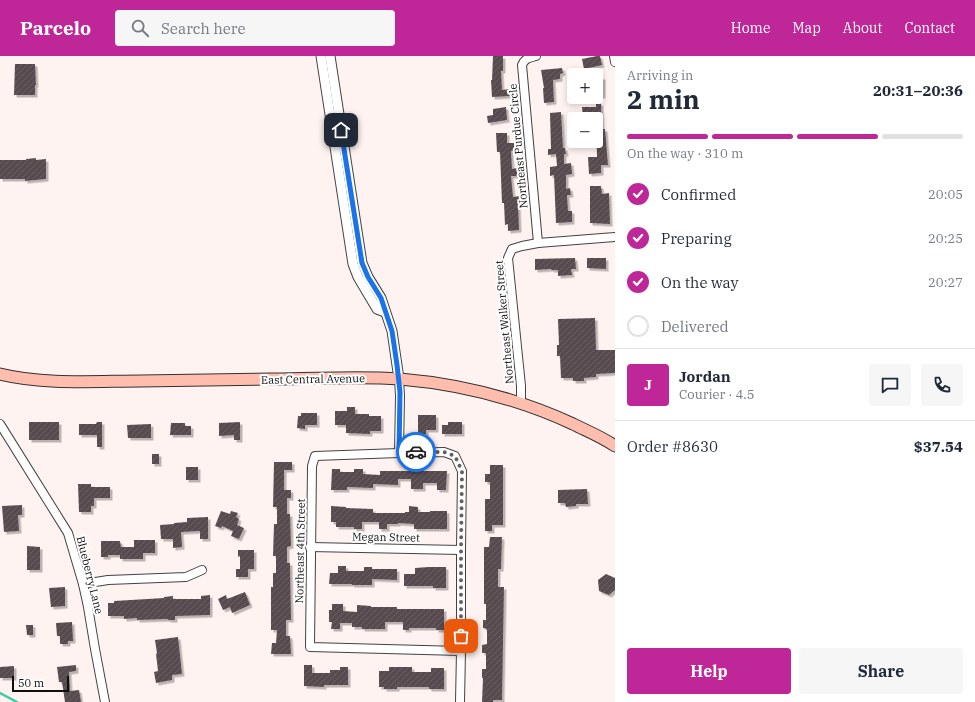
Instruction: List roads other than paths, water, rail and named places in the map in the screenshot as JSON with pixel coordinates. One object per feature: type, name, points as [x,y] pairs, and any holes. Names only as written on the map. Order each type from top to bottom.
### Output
[{"type":"main road","name":"East Central Avenue","points":[[0,374],[40,380],[86,381],[355,378],[399,379],[444,384],[488,393],[521,403],[593,433],[615,446]]},
{"type":"street","points":[[321,56],[353,264],[358,277],[377,309],[385,312]]},
{"type":"street","points":[[330,56],[362,263],[368,277],[381,298],[392,331],[400,396],[399,453],[444,452],[455,456],[462,471],[460,702]]},
{"type":"street","name":"Northeast Purdue Circle","points":[[536,56],[524,61],[522,65],[538,243]]},
{"type":"street","points":[[614,56],[615,62]]},
{"type":"street","name":"Northeast Walker Street","points":[[521,403],[521,386],[508,258],[512,249],[538,243],[615,237]]},
{"type":"street","name":"Blueberry Lane","points":[[0,424],[68,533],[83,584],[105,702]]},
{"type":"street","name":"Northeast 4th Street","points":[[399,453],[316,456],[312,466],[310,647],[461,651]]},
{"type":"street","name":"Megan Street","points":[[310,547],[461,550]]},
{"type":"street","points":[[83,584],[108,580],[186,577],[202,570]]},
{"type":"waterway","points":[[0,693],[17,702]]}]
